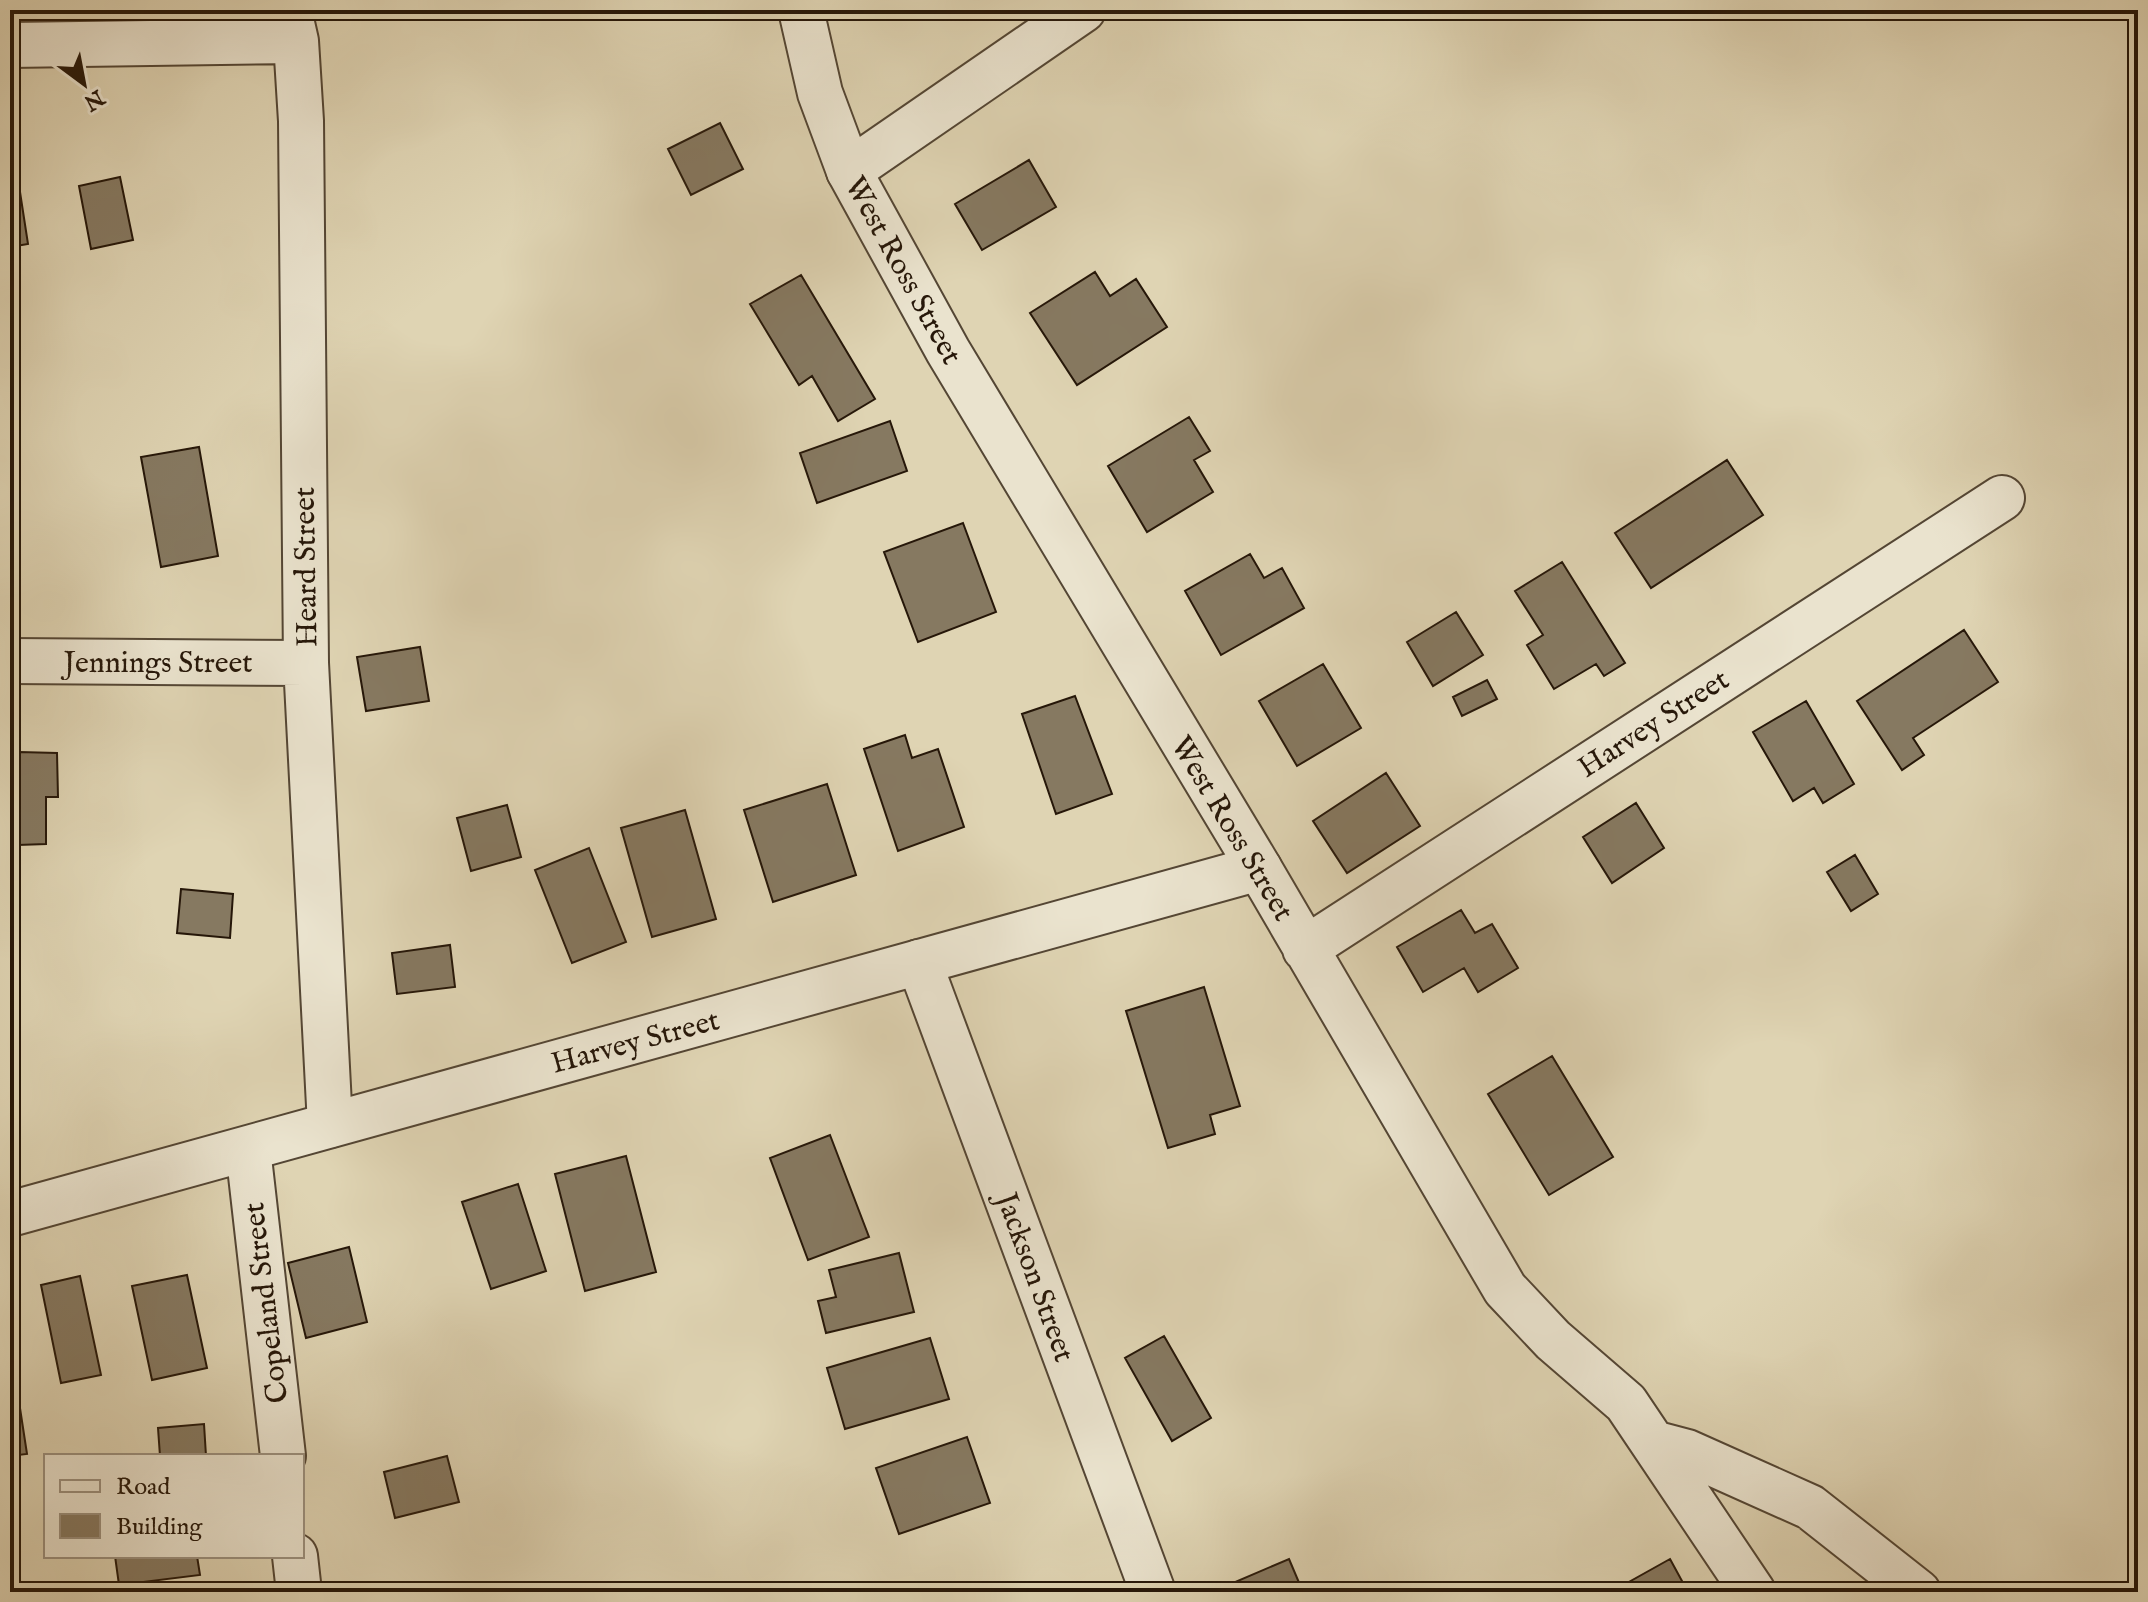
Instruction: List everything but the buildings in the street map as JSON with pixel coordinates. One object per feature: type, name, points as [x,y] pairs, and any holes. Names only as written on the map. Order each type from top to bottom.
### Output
[{"type":"street","name":"West Ross Street","points":[[801,10],[820,93],[849,171],[948,351],[1259,868],[1505,1289],[1553,1340],[1626,1403],[1753,1592]]},
{"type":"street","points":[[849,171],[1083,10]]},
{"type":"street","points":[[10,45],[292,26]]},
{"type":"street","name":"Heard Street","points":[[292,26],[301,121],[306,663],[330,1125]]},
{"type":"street","name":"Harvey Street","points":[[1305,949],[2002,498]]},
{"type":"street","name":"Jennings Street","points":[[10,661],[306,663]]},
{"type":"street","name":"Harvey Street","points":[[10,1214],[1259,868]]},
{"type":"street","name":"Jackson Street","points":[[919,962],[1153,1592]]},
{"type":"street","name":"Copeland Street","points":[[248,1149],[283,1454]]},
{"type":"street","points":[[1653,1443],[1687,1452],[1810,1507],[1918,1592]]},
{"type":"street","points":[[295,1558],[299,1592]]}]
